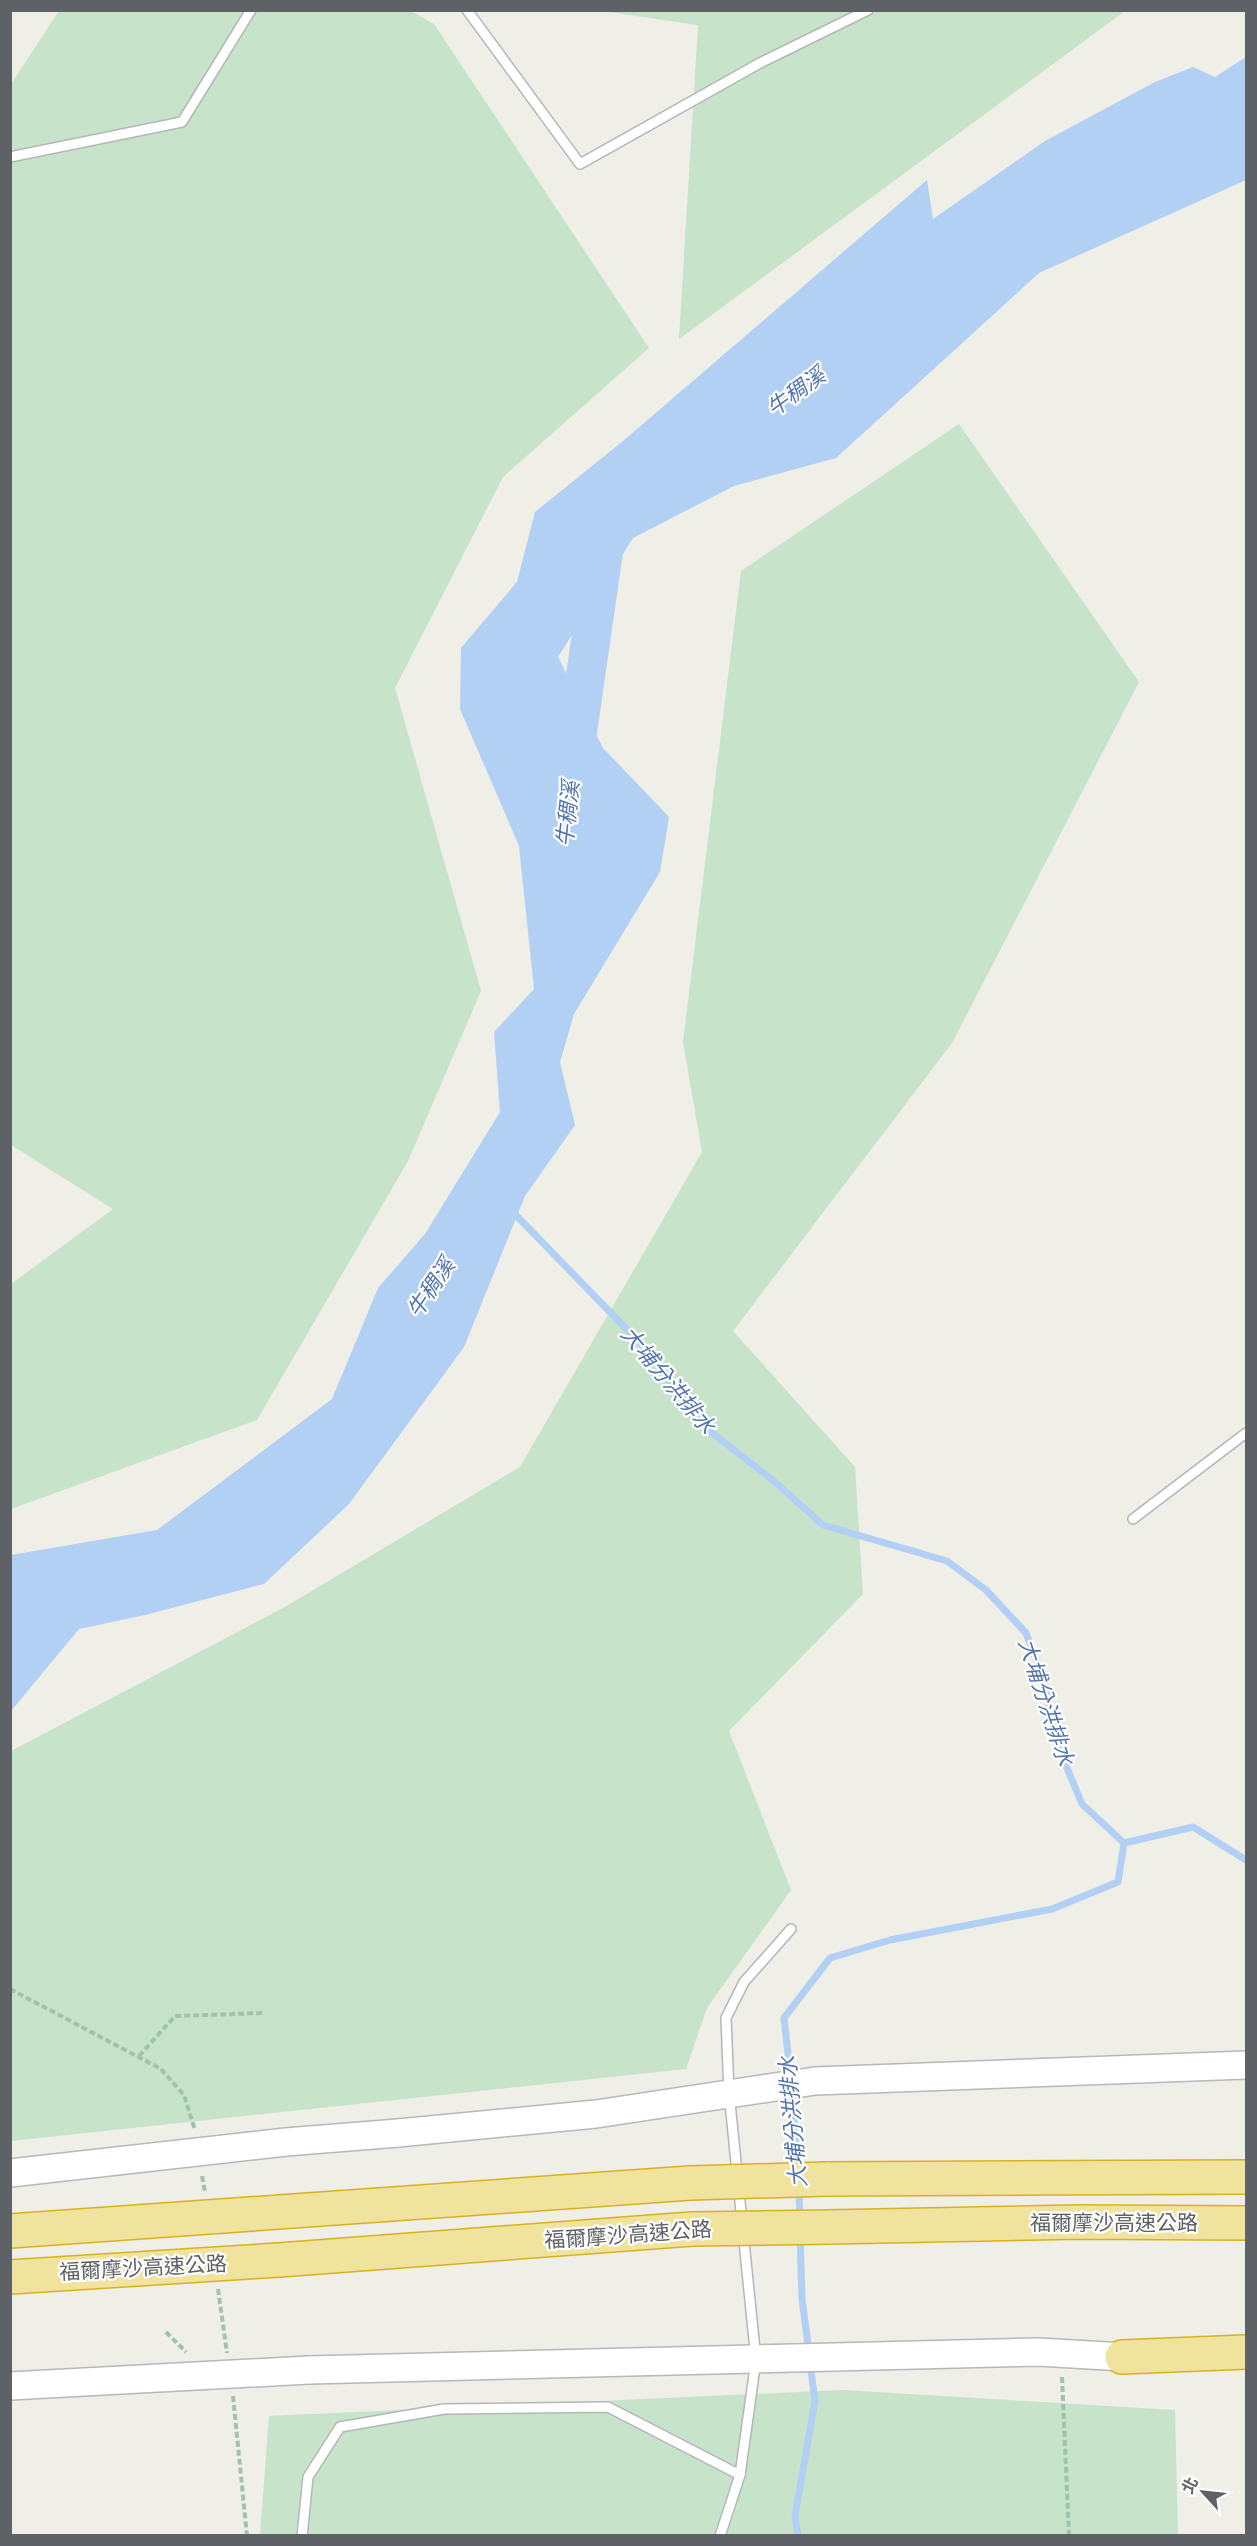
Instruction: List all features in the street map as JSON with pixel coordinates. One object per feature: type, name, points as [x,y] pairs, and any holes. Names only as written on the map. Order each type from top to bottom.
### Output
[{"type":"highway","points":[[10,2231],[690,2183],[827,2179],[1246,2177]]},
{"type":"highway","name":"福爾摩沙高速公路","points":[[10,2277],[279,2260],[692,2229],[1080,2222],[1246,2223]]},
{"type":"highway","points":[[1122,2357],[1246,2352]]},
{"type":"street","points":[[10,2173],[286,2142],[596,2114],[815,2081],[1246,2065]]},
{"type":"street","points":[[10,2385],[309,2370],[1038,2352],[1246,2365]]},
{"type":"lane","points":[[10,158],[182,122],[251,10]]},
{"type":"lane","points":[[467,10],[580,164],[760,63],[868,10]]},
{"type":"lane","points":[[1133,1519],[1246,1433]]},
{"type":"lane","points":[[720,2535],[740,2475],[756,2360],[729,2093],[726,2018],[744,1982],[791,1929]]},
{"type":"lane","points":[[302,2535],[308,2477],[340,2427],[444,2409],[608,2407],[740,2475]]},
{"type":"path","points":[[139,2056],[176,2016],[264,2013]]},
{"type":"path","points":[[1061,2353],[1069,2535]]},
{"type":"green space","points":[[59,11],[411,11],[434,24],[649,348],[503,477],[395,688],[481,991],[408,1161],[257,1420],[11,1509],[11,1284],[113,1209],[11,1145],[11,84]]},
{"type":"green space","points":[[602,11],[1125,11],[679,339],[698,25]]},
{"type":"green space","points":[[959,424],[1139,682],[952,1043],[733,1331],[855,1467],[863,1594],[729,1731],[791,1890],[707,2008],[686,2069],[11,2141],[11,1751],[283,1608],[520,1467],[702,1152],[683,1042],[741,571]]},
{"type":"green space","points":[[842,2390],[1175,2410],[1178,2535],[260,2536],[269,2416]]},
{"type":"water","points":[[1246,57],[1246,180],[1039,273],[836,458],[734,486],[633,538],[558,657],[603,748],[669,817],[660,872],[574,1014],[560,1062],[575,1125],[525,1196],[464,1347],[349,1504],[264,1584],[145,1615],[79,1629],[11,1711],[11,1555],[157,1530],[332,1399],[378,1288],[425,1234],[500,1112],[494,1032],[534,989],[519,846],[460,709],[461,648],[517,582],[535,512],[623,441],[927,180],[933,219],[1045,141],[1155,82],[1193,67],[1215,77]]},
{"type":"waterway","name":"牛稠溪","points":[[574,756],[605,541]]},
{"type":"waterway","name":"大埔分洪排水","points":[[511,1210],[642,1345],[706,1428],[775,1482],[823,1525],[947,1561],[986,1590],[1026,1633],[1044,1680],[1057,1744],[1082,1804],[1124,1843],[1118,1882],[1052,1909],[890,1940],[830,1958],[784,2018],[791,2080]]},
{"type":"waterway","points":[[1124,1843],[1193,1827],[1246,1860]]},
{"type":"waterway","name":"大埔分洪排水","points":[[792,2091],[798,2173]]},
{"type":"waterway","name":"大埔分洪排水","points":[[799,2190],[800,2218]]},
{"type":"waterway","name":"大埔分洪排水","points":[[800,2235],[802,2299],[809,2352]]},
{"type":"waterway","name":"大埔分洪排水","points":[[798,2536],[795,2516],[815,2401],[810,2363]]}]
